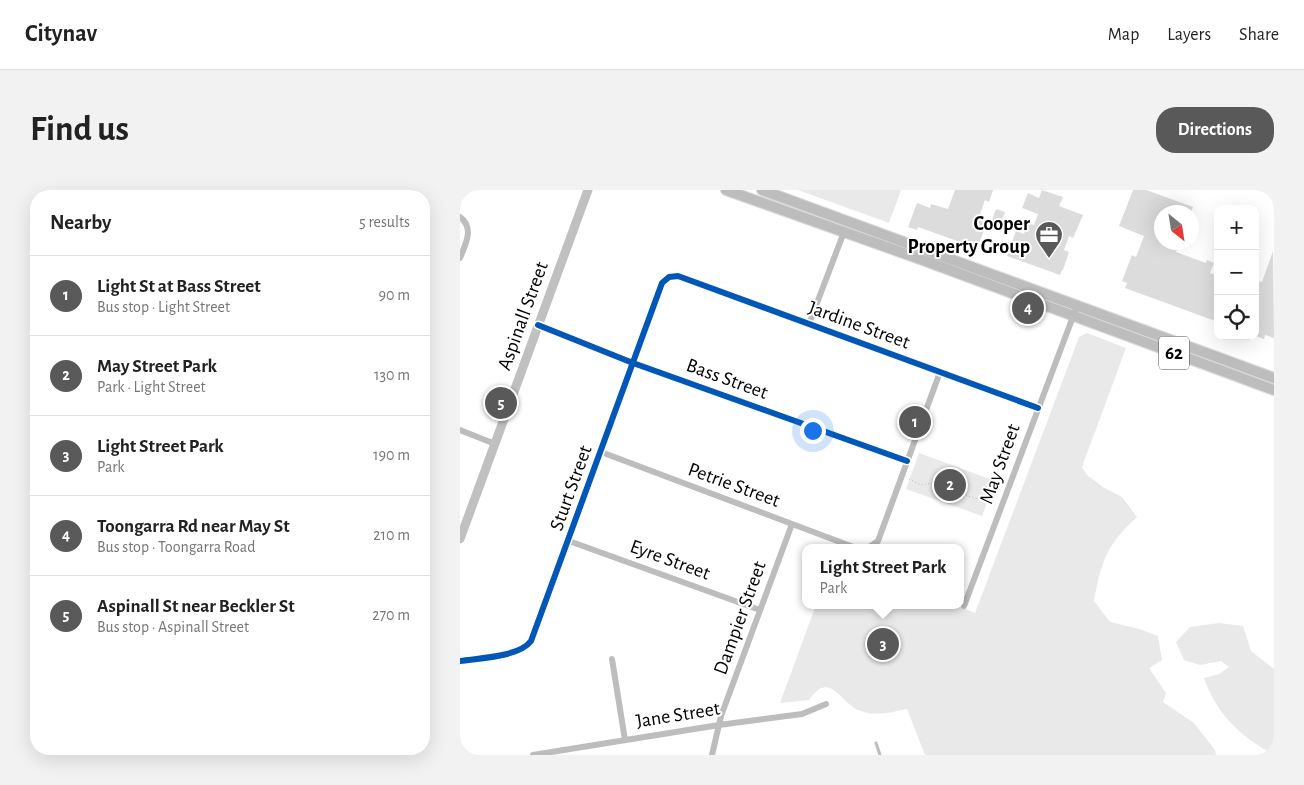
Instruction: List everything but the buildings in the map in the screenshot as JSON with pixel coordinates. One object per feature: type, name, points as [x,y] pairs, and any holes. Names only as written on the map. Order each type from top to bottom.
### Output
[{"type":"main road","name":"Aspinall Street","points":[[460,539],[588,190]]},
{"type":"main road","name":"62","points":[[726,190],[1274,390]]},
{"type":"main road","name":"62","points":[[762,190],[1274,378]]},
{"type":"street","points":[[460,217],[466,224],[468,236],[460,258]]},
{"type":"street","points":[[809,324],[844,232]]},
{"type":"street","name":"Jardine Street","points":[[669,277],[678,276],[1038,408]]},
{"type":"street","name":"Sturt Street","points":[[460,661],[514,652],[527,646],[531,640],[569,541],[662,283],[669,277]]},
{"type":"street","name":"May Street","points":[[964,606],[1077,306]]},
{"type":"street","name":"Bass Street","points":[[538,325],[634,363],[906,460]]},
{"type":"street","points":[[873,544],[878,541],[906,460],[940,372]]},
{"type":"street","points":[[460,430],[495,444]]},
{"type":"street","name":"Petrie Street","points":[[601,452],[845,544]]},
{"type":"street","name":"Dampier Street","points":[[712,755],[719,725],[792,524]]},
{"type":"street","name":"Eyre Street","points":[[569,541],[760,610]]},
{"type":"street","points":[[612,658],[625,740]]},
{"type":"street","name":"Jane Street","points":[[533,755],[719,725],[802,714],[826,704]]},
{"type":"lane","points":[[876,743],[880,755]]},
{"type":"path","points":[[900,479],[911,479],[921,485],[943,481],[948,482],[967,496],[1002,506]]},
{"type":"shaded area","points":[[798,190],[901,190],[889,223]]},
{"type":"shaded area","points":[[1087,333],[1126,348],[1082,467],[1087,475],[1103,487],[1122,497],[1137,517],[1119,536],[1107,554],[1099,575],[1094,601],[1110,622],[1158,636],[1162,660],[1149,668],[1166,693],[1163,702],[1194,723],[1215,750],[1216,755],[925,755],[907,709],[884,713],[867,713],[854,707],[835,691],[823,687],[816,691],[809,700],[780,703],[815,609],[964,608],[975,613],[1079,337]]},
{"type":"shaded area","points":[[919,453],[995,481],[982,516],[906,489]]},
{"type":"shaded area","points":[[1219,623],[1243,626],[1251,651],[1274,669],[1274,755],[1271,755],[1271,753],[1239,731],[1222,713],[1209,691],[1204,678],[1219,674],[1229,667],[1221,661],[1200,665],[1184,660],[1176,642],[1190,627]]},
{"type":"cycle path","points":[[460,661],[509,654],[531,641],[662,283],[669,277],[678,276],[1038,408]]},
{"type":"cycle path","points":[[538,325],[633,363],[907,461]]},
{"type":"place","name":"Cooper Property Group","points":[[1049,259]]},
{"type":"place","name":"Toongarra Rd near May St","points":[[1028,308]]},
{"type":"place","name":"Aspinall St near Beckler St","points":[[501,403]]},
{"type":"place","name":"Light St at Bass Street","points":[[915,422]]},
{"type":"place","name":"May Street Park","points":[[950,485]]},
{"type":"place","name":"Light Street Park","points":[[883,644]]}]
